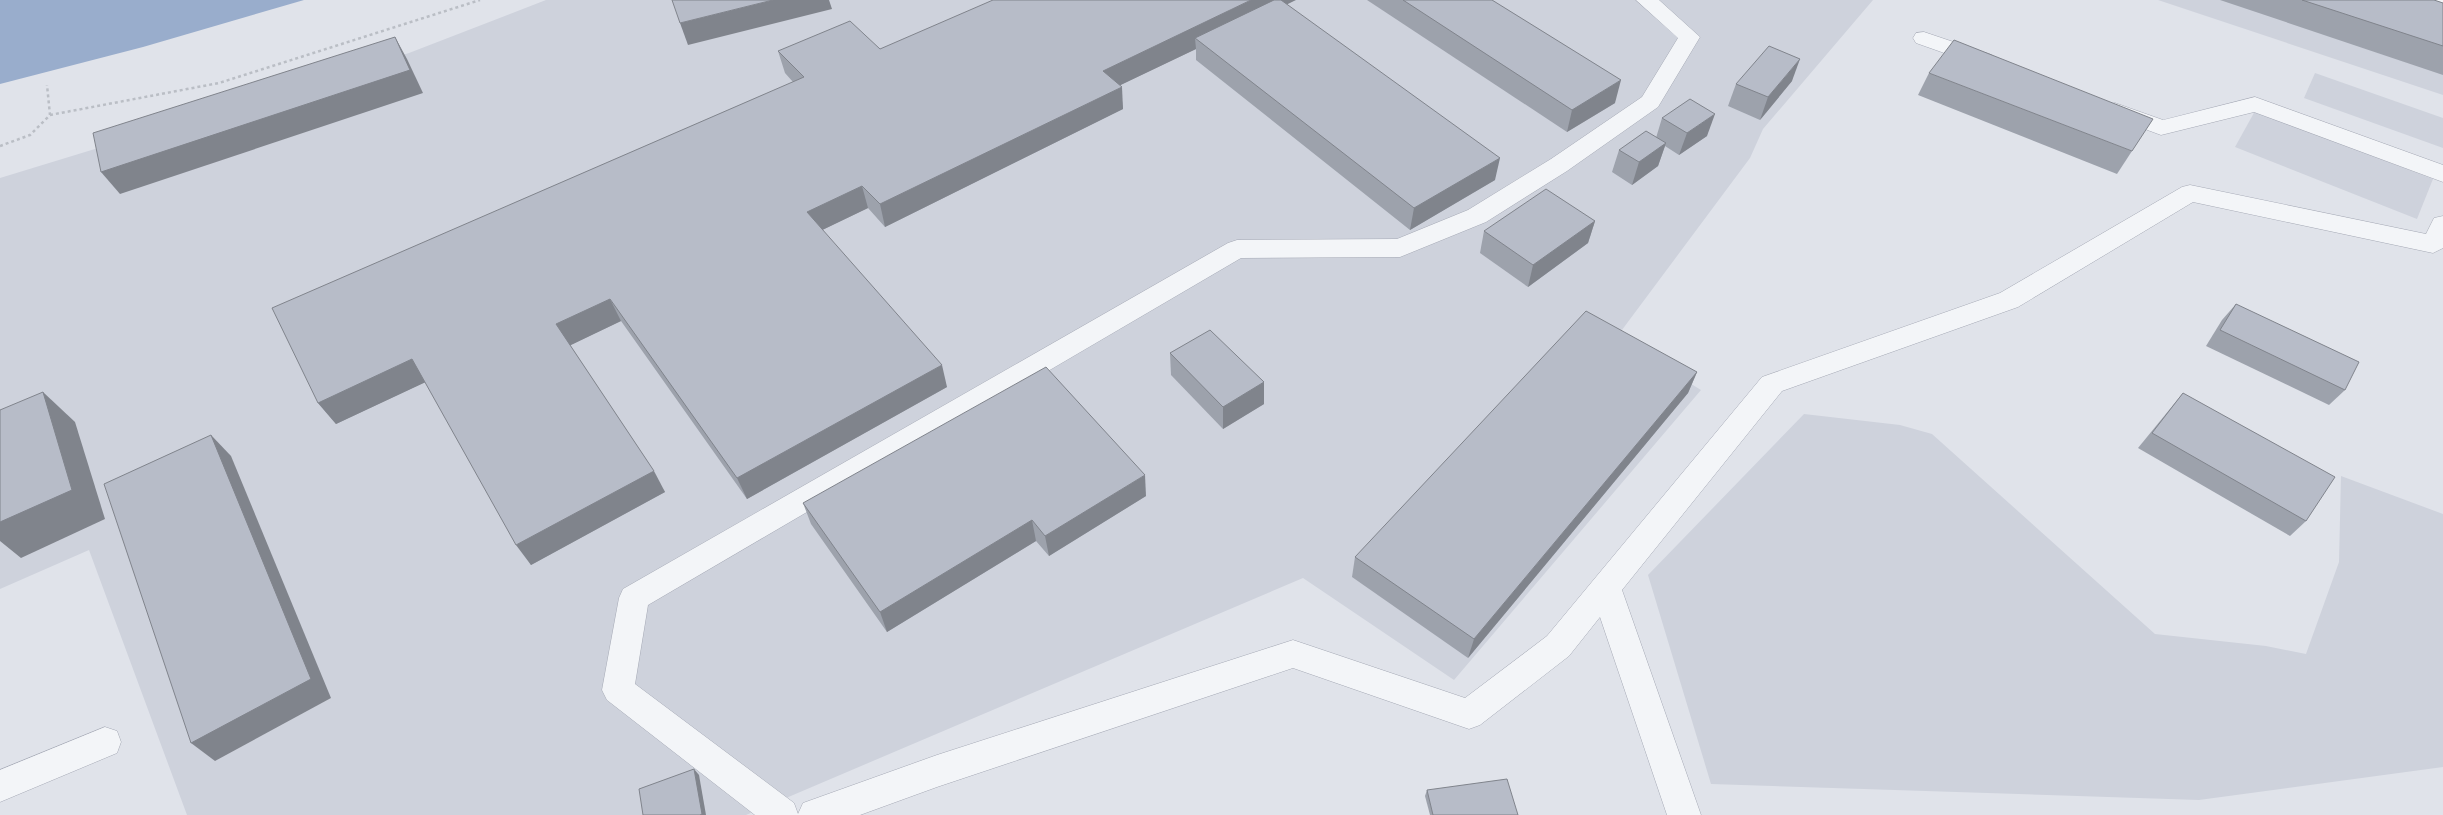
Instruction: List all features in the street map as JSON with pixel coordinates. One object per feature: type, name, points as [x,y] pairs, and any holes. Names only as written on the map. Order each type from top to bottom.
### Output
[{"type":"street","points":[[782,815],[618,690],[634,598],[1237,249],[1400,248],[1477,216],[1559,165],[1650,102],[1689,37],[1646,0]]},
{"type":"street","points":[[1924,38],[2006,69]]},
{"type":"street","points":[[2097,103],[2161,128],[2255,104],[2443,174]]},
{"type":"street","points":[[815,815],[937,771],[1293,654],[1469,714],[1558,646],[1772,384],[2010,300],[2190,194],[2433,244],[2443,224]]},
{"type":"street","points":[[1606,588],[1684,815]]},
{"type":"street","points":[[0,786],[105,742]]},
{"type":"path","points":[[0,146],[30,135],[50,115],[219,83],[480,0]]},
{"type":"path","points":[[47,85],[50,115]]},
{"type":"shaded area","points":[[546,0],[1873,0],[1763,129],[1750,158],[1616,338],[1701,390],[1454,680],[1303,578],[746,815],[187,815],[89,550],[0,589],[0,178],[409,53]]},
{"type":"shaded area","points":[[2158,0],[2377,0],[2443,21],[2443,95]]},
{"type":"shaded area","points":[[2315,73],[2443,118],[2443,148],[2304,98]]},
{"type":"shaded area","points":[[2255,111],[2433,179],[2417,219],[2235,147]]},
{"type":"shaded area","points":[[1804,414],[1900,425],[1932,434],[2155,634],[2266,646],[2306,654],[2339,562],[2341,476],[2443,514],[2443,767],[2199,800],[1711,784],[1648,575]]},
{"type":"water","points":[[0,0],[304,0],[143,47],[0,84]]},
{"type":"building","points":[[672,0],[773,0],[680,23]]},
{"type":"building","points":[[993,0],[1251,0],[1103,71],[1122,87],[880,204],[862,186],[807,212],[942,365],[737,478],[610,299],[556,324],[654,471],[516,545],[412,359],[318,403],[272,308],[804,77],[778,51],[850,21],[880,49]]},
{"type":"building","points":[[1274,0],[1281,0],[1500,158],[1414,208],[1195,38]]},
{"type":"building","points":[[1403,0],[1492,0],[1621,80],[1572,110]]},
{"type":"building","points":[[2302,0],[2434,0],[2443,3],[2443,46]]},
{"type":"building","points":[[395,37],[410,70],[101,172],[93,133]]},
{"type":"building","points":[[1954,40],[2153,119],[2132,151],[1929,73]]},
{"type":"building","points":[[1769,46],[1800,59],[1768,97],[1736,84]]},
{"type":"building","points":[[1690,99],[1715,114],[1687,133],[1662,118]]},
{"type":"building","points":[[1646,131],[1666,143],[1639,162],[1619,150]]},
{"type":"building","points":[[1546,189],[1595,221],[1533,265],[1484,231]]},
{"type":"building","points":[[2236,304],[2359,362],[2345,390],[2220,330]]},
{"type":"building","points":[[1586,311],[1697,372],[1474,639],[1355,557]]},
{"type":"building","points":[[1210,330],[1264,382],[1223,407],[1170,353]]},
{"type":"building","points":[[1046,367],[1145,475],[1045,536],[1032,520],[880,612],[803,503]]},
{"type":"building","points":[[43,392],[72,490],[0,522],[0,410]]},
{"type":"building","points":[[2183,393],[2335,477],[2306,521],[2152,433]]},
{"type":"building","points":[[211,435],[311,679],[191,743],[104,484]]},
{"type":"building","points":[[694,769],[702,814],[643,815],[639,789]]},
{"type":"building","points":[[1507,779],[1518,815],[1433,815],[1427,790]]}]
